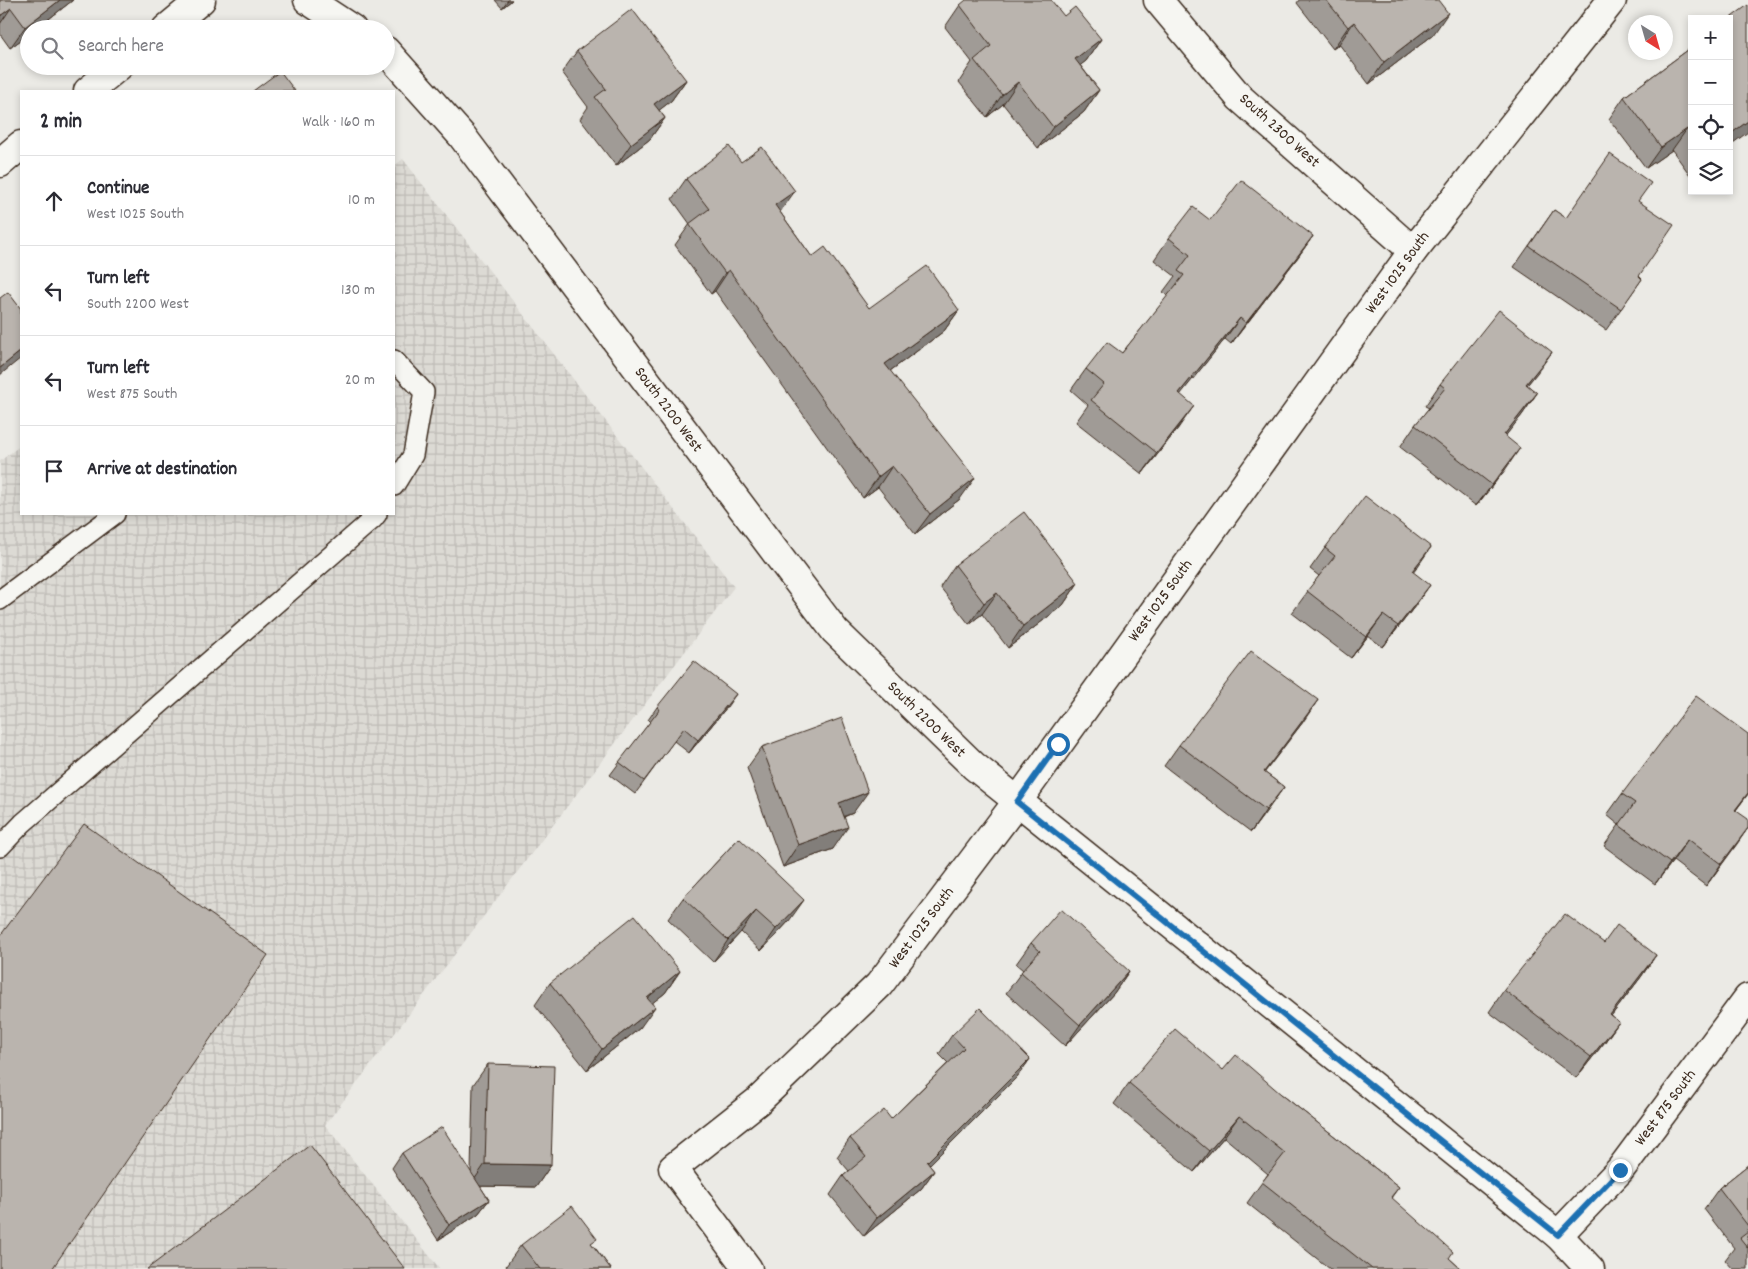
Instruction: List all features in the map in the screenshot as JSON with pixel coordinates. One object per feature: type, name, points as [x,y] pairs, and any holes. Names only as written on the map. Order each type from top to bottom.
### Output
[{"type":"street","points":[[177,20],[201,0]]},
{"type":"street","points":[[308,0],[338,20]]},
{"type":"street","name":"South 2300 West","points":[[1158,0],[1240,98],[1413,250]]},
{"type":"street","name":"West 1025 South","points":[[748,1269],[673,1168],[758,1101],[878,985],[1017,802],[1413,250],[1612,0]]},
{"type":"street","name":"South 2200 West","points":[[395,61],[462,136],[835,631],[974,766],[1558,1235],[1590,1269]]},
{"type":"street","points":[[89,90],[108,75]]},
{"type":"street","points":[[0,163],[20,146]]},
{"type":"street","name":"West 875 South","points":[[1558,1235],[1620,1170],[1748,998]]},
{"type":"lane","points":[[395,361],[424,392],[413,455],[395,484]]},
{"type":"lane","points":[[0,600],[115,515]]},
{"type":"lane","points":[[0,847],[23,823],[366,526],[375,515]]},
{"type":"shaded area","points":[[403,159],[734,587],[325,1125],[440,1269],[0,1269],[0,461],[20,446],[20,515],[395,515],[395,165]]},
{"type":"building","points":[[0,0],[60,0],[34,20],[20,20],[11,8],[0,16]]},
{"type":"building","points":[[966,0],[1051,0],[1064,16],[1075,7],[1101,39],[1075,59],[1099,90],[1053,127],[1018,82],[1002,95],[974,60],[991,46],[960,5]]},
{"type":"building","points":[[1326,0],[1438,0],[1448,13],[1384,62],[1354,22],[1348,27]]},
{"type":"building","points":[[1748,5],[1748,121],[1733,132],[1733,60],[1733,16]]},
{"type":"building","points":[[632,9],[686,80],[654,104],[665,118],[631,144],[595,97],[606,89],[577,51]]},
{"type":"building","points":[[1688,50],[1688,130],[1687,129],[1661,147],[1624,97]]},
{"type":"building","points":[[275,75],[283,75],[294,90],[254,90]]},
{"type":"building","points":[[729,146],[741,162],[762,147],[795,191],[775,205],[812,257],[825,247],[869,308],[927,266],[959,310],[885,364],[975,478],[930,514],[892,466],[878,477],[729,270],[725,273],[689,224],[709,209],[686,179]]},
{"type":"building","points":[[1610,154],[1651,183],[1638,201],[1674,225],[1639,276],[1642,279],[1621,309],[1529,246],[1554,210],[1566,218]]},
{"type":"building","points":[[1241,180],[1313,236],[1246,323],[1240,318],[1179,393],[1194,406],[1157,453],[1091,400],[1104,384],[1086,369],[1107,342],[1122,353],[1184,275],[1178,271],[1190,255],[1169,238],[1193,207],[1210,220]]},
{"type":"building","points":[[8,292],[20,308],[20,352],[0,368],[0,298]]},
{"type":"building","points":[[1499,310],[1552,352],[1526,384],[1537,393],[1504,435],[1520,448],[1492,485],[1415,425],[1445,388],[1440,384]]},
{"type":"building","points":[[1365,496],[1431,547],[1412,571],[1430,585],[1398,626],[1383,615],[1366,637],[1307,591],[1335,556],[1325,548]]},
{"type":"building","points":[[1024,512],[1078,583],[1023,626],[997,593],[984,603],[955,565]]},
{"type":"building","points":[[1251,651],[1318,700],[1264,772],[1284,787],[1266,810],[1179,745]]},
{"type":"building","points":[[694,661],[736,694],[698,740],[684,728],[644,781],[619,762],[660,709],[657,707]]},
{"type":"building","points":[[1696,696],[1748,734],[1748,793],[1735,810],[1748,819],[1748,828],[1721,864],[1688,839],[1670,863],[1619,825],[1635,803],[1622,794]]},
{"type":"building","points":[[842,718],[868,792],[839,803],[848,827],[798,845],[762,747]]},
{"type":"building","points":[[84,824],[268,955],[52,1269],[0,1269],[0,936]]},
{"type":"building","points":[[739,838],[804,900],[776,929],[756,911],[728,940],[683,898]]},
{"type":"building","points":[[1061,909],[1129,971],[1080,1025],[1021,972],[1040,951],[1031,943]]},
{"type":"building","points":[[1565,914],[1604,943],[1617,925],[1656,955],[1610,1015],[1619,1022],[1591,1057],[1504,990]]},
{"type":"building","points":[[635,915],[680,971],[647,998],[655,1007],[602,1049],[550,983]]},
{"type":"building","points":[[980,1008],[1030,1059],[927,1162],[934,1171],[877,1218],[843,1176],[866,1157],[850,1138],[884,1110],[891,1119],[964,1048],[952,1035]]},
{"type":"building","points":[[1175,1029],[1223,1070],[1236,1055],[1281,1094],[1399,1187],[1391,1197],[1453,1252],[1449,1258],[1461,1269],[1372,1269],[1262,1182],[1285,1153],[1239,1116],[1209,1151],[1129,1083]]},
{"type":"building","points":[[488,1064],[554,1066],[551,1165],[485,1164]]},
{"type":"building","points":[[442,1127],[489,1200],[449,1225],[402,1153]]},
{"type":"building","points":[[310,1145],[405,1269],[147,1269]]},
{"type":"building","points":[[1748,1165],[1748,1226],[1719,1188]]},
{"type":"building","points":[[572,1206],[597,1239],[591,1243],[611,1269],[540,1269],[521,1245]]},
{"type":"building","points":[[1748,1232],[1748,1248],[1740,1238]]},
{"type":"route","points":[[1058,744],[1017,802],[1558,1235],[1620,1170]]}]
